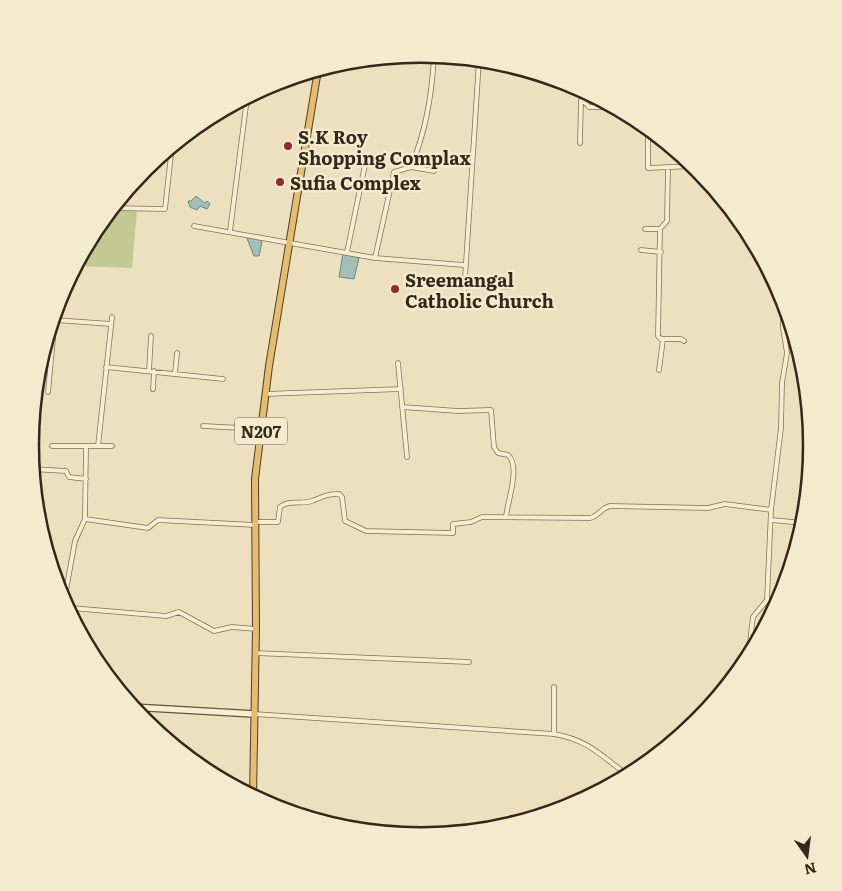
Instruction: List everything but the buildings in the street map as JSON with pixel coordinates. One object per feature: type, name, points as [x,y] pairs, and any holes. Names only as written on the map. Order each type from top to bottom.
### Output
[{"type":"highway","name":"N207","points":[[253,789],[256,629],[255,479],[266,394],[317,78]]},
{"type":"main road","points":[[143,708],[254,714]]},
{"type":"street","points":[[411,167],[424,137],[430,106],[433,63]]},
{"type":"street","points":[[464,294],[464,265],[478,68]]},
{"type":"street","points":[[580,144],[581,99]]},
{"type":"street","points":[[582,99],[588,107],[598,107]]},
{"type":"street","points":[[230,231],[246,106]]},
{"type":"street","points":[[648,138],[648,168],[682,166]]},
{"type":"street","points":[[122,208],[165,209],[171,156]]},
{"type":"street","points":[[347,252],[366,160]]},
{"type":"street","points":[[376,258],[394,172],[411,167],[434,171]]},
{"type":"street","points":[[668,167],[667,221],[660,229],[658,336],[663,339],[680,339],[684,341]]},
{"type":"street","points":[[194,226],[376,258],[464,265]]},
{"type":"street","points":[[645,230],[660,229]]},
{"type":"street","points":[[641,250],[661,252]]},
{"type":"street","points":[[464,283],[508,287]]},
{"type":"street","points":[[98,446],[112,317]]},
{"type":"street","points":[[60,320],[111,324]]},
{"type":"street","points":[[750,640],[753,617],[767,600],[771,510],[781,428],[782,383],[787,354],[783,323]]},
{"type":"street","points":[[148,371],[151,336]]},
{"type":"street","points":[[659,370],[663,339]]},
{"type":"street","points":[[48,392],[53,345]]},
{"type":"street","points":[[176,374],[177,353]]},
{"type":"street","points":[[398,364],[408,457]]},
{"type":"street","points":[[106,367],[223,379]]},
{"type":"street","points":[[153,389],[154,371]]},
{"type":"street","points":[[266,394],[400,389]]},
{"type":"street","points":[[402,407],[458,411],[491,410],[494,447],[498,453],[508,455],[512,461],[513,487],[506,517]]},
{"type":"street","points":[[204,426],[261,429]]},
{"type":"street","points":[[52,446],[112,446]]},
{"type":"street","points":[[66,588],[75,541],[85,519],[86,446]]},
{"type":"street","points":[[40,469],[66,471],[69,477],[86,480]]},
{"type":"street","points":[[85,519],[148,528],[158,520],[255,524],[278,522],[280,507],[286,503],[308,502],[332,494],[339,494],[342,497],[347,524],[366,531],[453,533],[453,524],[471,522],[486,516],[590,518],[595,517],[603,509],[610,506],[708,508],[725,504],[771,510]]},
{"type":"street","points":[[771,520],[795,522]]},
{"type":"street","points":[[75,608],[166,616],[179,612],[214,631],[232,627],[256,629]]},
{"type":"street","points":[[255,653],[469,662]]},
{"type":"street","points":[[554,687],[554,734]]},
{"type":"street","points":[[254,714],[554,734],[574,737],[585,742],[622,770]]},
{"type":"green space","points":[[120,210],[137,210],[132,268],[83,266],[103,233]]},
{"type":"water","points":[[196,196],[205,203],[207,201],[210,204],[207,209],[200,206],[197,210],[190,207],[188,201],[191,201]]},
{"type":"water","points":[[246,236],[260,238],[262,242],[259,256],[254,256]]},
{"type":"water","points":[[343,253],[359,258],[354,279],[339,277]]},
{"type":"place","name":"S.K Roy Shopping Complax","points":[[288,146]]},
{"type":"place","name":"Sufia Complex","points":[[280,182]]},
{"type":"place","name":"Sreemangal Catholic Church","points":[[395,289]]}]
